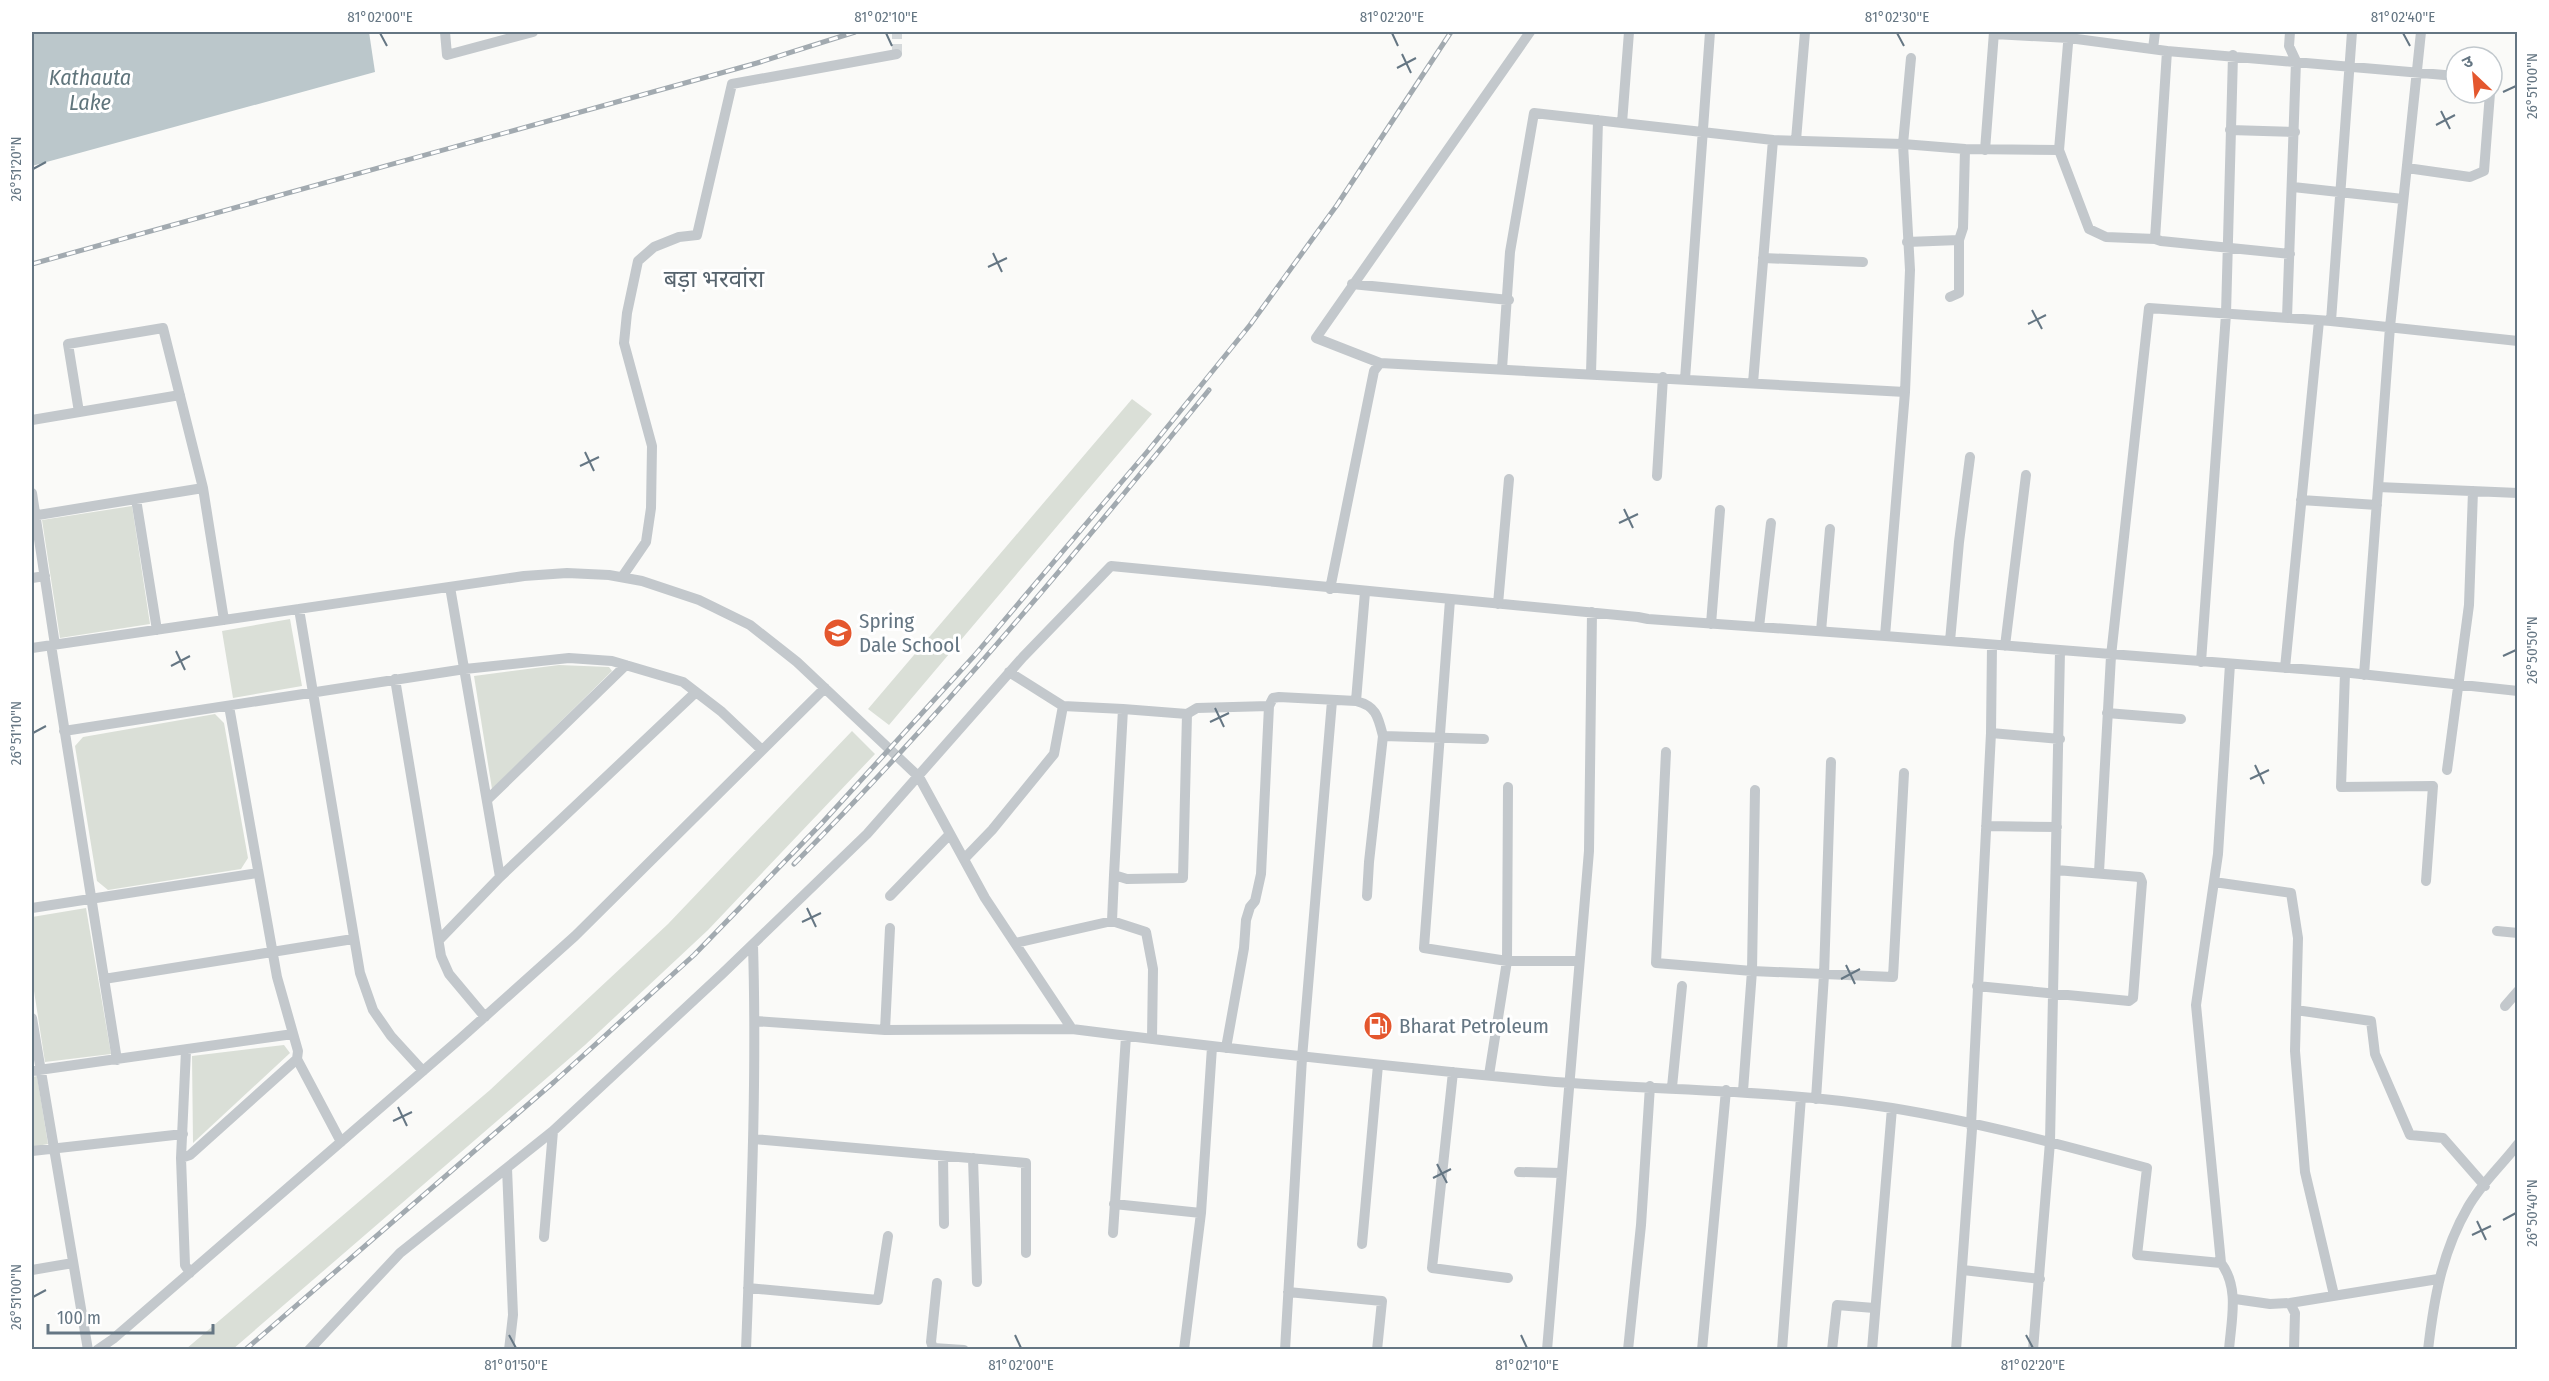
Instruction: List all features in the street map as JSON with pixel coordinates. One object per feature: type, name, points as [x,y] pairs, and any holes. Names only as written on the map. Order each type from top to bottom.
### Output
[{"type":"street","points":[[445,32],[447,55],[528,32]]},
{"type":"street","points":[[1530,32],[1316,338],[1380,363],[1905,392]]},
{"type":"street","points":[[1622,123],[1629,32]]},
{"type":"street","points":[[1684,379],[1710,32]]},
{"type":"street","points":[[1796,140],[1805,32]]},
{"type":"street","points":[[1985,150],[1994,32],[2069,35],[2153,50],[2233,55],[2444,75]]},
{"type":"street","points":[[2153,50],[2155,32]]},
{"type":"street","points":[[2287,318],[2296,61],[2289,46],[2290,32]]},
{"type":"street","points":[[2331,321],[2352,66],[2352,32]]},
{"type":"street","points":[[2364,675],[2390,327],[2421,32]]},
{"type":"street","points":[[2069,35],[2059,150],[2089,229],[2106,237],[2155,239],[2290,254]]},
{"type":"street","points":[[2155,239],[2167,51]]},
{"type":"street","points":[[621,577],[646,542],[651,508],[652,446],[624,343],[627,313],[638,261],[654,247],[679,237],[697,235],[732,84],[897,54]]},
{"type":"street","points":[[2201,662],[2226,314],[2233,55]]},
{"type":"street","points":[[1884,636],[1905,392],[1910,270],[1903,144],[1911,58]]},
{"type":"street","points":[[2407,168],[2470,177],[2484,171],[2489,105]]},
{"type":"street","points":[[1502,369],[1509,300],[1510,252],[1534,113],[1773,140],[1903,144],[1985,150],[2059,150]]},
{"type":"street","points":[[1591,374],[1598,120]]},
{"type":"street","points":[[2230,129],[2295,132]]},
{"type":"street","points":[[1753,383],[1773,140]]},
{"type":"street","points":[[1950,297],[1959,293],[1959,240],[1963,228],[1965,149]]},
{"type":"street","points":[[2293,187],[2403,199]]},
{"type":"street","points":[[1907,242],[1959,240]]},
{"type":"street","points":[[1763,258],[1863,262]]},
{"type":"street","points":[[1352,284],[1509,300]]},
{"type":"street","points":[[2098,872],[2110,656],[2149,308],[2331,321],[2517,340]]},
{"type":"street","points":[[2284,669],[2319,321]]},
{"type":"street","points":[[80,412],[68,344],[163,328],[203,488],[224,620]]},
{"type":"street","points":[[1330,589],[1374,371],[1380,363]]},
{"type":"street","points":[[1657,476],[1663,377]]},
{"type":"street","points":[[32,420],[180,395]]},
{"type":"street","points":[[1950,641],[1970,457]]},
{"type":"street","points":[[2005,646],[2026,475]]},
{"type":"street","points":[[1498,604],[1509,479]]},
{"type":"street","points":[[2378,487],[2517,493]]},
{"type":"street","points":[[34,516],[203,488]]},
{"type":"street","points":[[2446,770],[2469,604],[2473,491]]},
{"type":"street","points":[[32,493],[45,576],[64,731],[117,1060]]},
{"type":"street","points":[[136,499],[157,630]]},
{"type":"street","points":[[2301,500],[2377,505]]},
{"type":"street","points":[[1711,624],[1720,510]]},
{"type":"street","points":[[1759,627],[1771,523]]},
{"type":"street","points":[[1821,631],[1830,529]]},
{"type":"street","points":[[309,1350],[400,1253],[553,1131],[753,945],[867,834],[1009,672],[1111,566],[1330,589],[1711,624],[2345,673],[2517,691]]},
{"type":"street","points":[[32,648],[524,576],[556,574],[621,577],[642,581],[699,600],[750,625],[797,662],[918,777],[986,898],[1072,1029]]},
{"type":"street","points":[[32,578],[45,576]]},
{"type":"street","points":[[450,587],[500,878]]},
{"type":"street","points":[[1356,701],[1365,592]]},
{"type":"street","points":[[1450,600],[1424,948],[1507,961],[1579,961]]},
{"type":"street","points":[[299,609],[360,973],[373,1010],[423,1071]]},
{"type":"street","points":[[1547,1350],[1589,851],[1592,612]]},
{"type":"street","points":[[1956,1350],[1972,1129],[1977,986],[1991,733],[1992,645]]},
{"type":"street","points":[[2034,1350],[2050,1142],[2060,651]]},
{"type":"street","points":[[64,731],[395,679],[569,658],[612,661],[683,682],[722,712],[762,750]]},
{"type":"street","points":[[2229,1350],[2231,1312],[2235,1299],[2227,1270],[2221,1263],[2196,1005],[2214,882],[2230,664]]},
{"type":"street","points":[[487,800],[626,665]]},
{"type":"street","points":[[1009,672],[1063,706],[1187,714],[1197,708],[1269,706]]},
{"type":"street","points":[[2345,673],[2341,787],[2433,786],[2426,881]]},
{"type":"street","points":[[395,679],[441,956],[449,975],[485,1017]]},
{"type":"street","points":[[97,1350],[190,1273],[575,936],[825,687]]},
{"type":"street","points":[[440,939],[500,878],[696,692]]},
{"type":"street","points":[[1226,1048],[1244,948],[1246,920],[1250,907],[1255,901],[1261,874],[1269,706],[1273,698],[1356,701],[1369,704],[1375,710],[1383,736],[1367,896]]},
{"type":"street","points":[[1285,1350],[1302,1058],[1332,701]]},
{"type":"street","points":[[228,706],[277,978],[298,1051],[297,1059],[341,1142]]},
{"type":"street","points":[[964,859],[992,830],[1053,754],[1063,706]]},
{"type":"street","points":[[1112,921],[1124,709]]},
{"type":"street","points":[[2107,713],[2181,719]]},
{"type":"street","points":[[1113,875],[1127,879],[1183,878],[1187,714]]},
{"type":"street","points":[[1991,733],[2060,739]]},
{"type":"street","points":[[1383,736],[1484,739]]},
{"type":"street","points":[[1666,752],[1656,963],[1752,971],[1893,977],[1904,773]]},
{"type":"street","points":[[1816,1099],[1824,975],[1831,762]]},
{"type":"street","points":[[1489,1075],[1507,961],[1508,787]]},
{"type":"street","points":[[1743,1091],[1752,971],[1755,790]]},
{"type":"street","points":[[1986,826],[2057,827]]},
{"type":"street","points":[[890,896],[950,834]]},
{"type":"street","points":[[1977,986],[2129,1000],[2133,998],[2142,882],[2140,877],[2056,870]]},
{"type":"street","points":[[32,908],[258,873]]},
{"type":"street","points":[[2214,882],[2291,893],[2298,938],[2295,1050],[2305,1172],[2334,1295]]},
{"type":"street","points":[[1016,943],[1112,921],[1146,932],[1153,969],[1152,1039]]},
{"type":"street","points":[[885,1030],[890,928]]},
{"type":"street","points":[[2497,931],[2517,933]]},
{"type":"street","points":[[104,979],[353,939]]},
{"type":"street","points":[[746,1350],[754,1139],[753,945]]},
{"type":"street","points":[[1672,1087],[1682,986]]},
{"type":"street","points":[[2505,1006],[2517,991]]},
{"type":"street","points":[[2296,1010],[2371,1021],[2375,1054],[2410,1134],[2443,1137],[2485,1186]]},
{"type":"street","points":[[32,1018],[36,1071],[53,1148],[88,1350]]},
{"type":"street","points":[[755,1021],[885,1030],[1072,1029],[1302,1058],[1568,1083],[1743,1091],[1892,1108],[2050,1142],[2147,1168],[2137,1255],[2221,1263]]},
{"type":"street","points":[[36,1071],[293,1034]]},
{"type":"street","points":[[1113,1233],[1126,1036]]},
{"type":"street","points":[[1184,1350],[1200,1213],[1212,1047]]},
{"type":"street","points":[[186,1050],[181,1158],[185,1266],[190,1273]]},
{"type":"street","points":[[181,1158],[190,1155],[297,1059]]},
{"type":"street","points":[[1362,1244],[1378,1065]]},
{"type":"street","points":[[1454,1072],[1432,1268],[1508,1278]]},
{"type":"street","points":[[1629,1350],[1641,1225],[1650,1086]]},
{"type":"street","points":[[1702,1350],[1726,1090]]},
{"type":"street","points":[[1782,1350],[1801,1097]]},
{"type":"street","points":[[1872,1350],[1892,1108]]},
{"type":"street","points":[[544,1237],[553,1131]]},
{"type":"street","points":[[32,1151],[183,1134]]},
{"type":"street","points":[[754,1139],[1026,1163],[1026,1253]]},
{"type":"street","points":[[2428,1350],[2438,1279],[2469,1206],[2517,1144]]},
{"type":"street","points":[[943,1156],[944,1224]]},
{"type":"street","points":[[973,1158],[977,1282]]},
{"type":"street","points":[[507,1168],[513,1315],[509,1350]]},
{"type":"street","points":[[1519,1172],[1561,1173]]},
{"type":"street","points":[[1114,1204],[1200,1213]]},
{"type":"street","points":[[748,1288],[878,1300],[888,1236]]},
{"type":"street","points":[[32,1270],[73,1263]]},
{"type":"street","points":[[1963,1270],[2040,1279]]},
{"type":"street","points":[[2235,1299],[2270,1304],[2290,1303],[2438,1279]]},
{"type":"street","points":[[937,1283],[931,1342],[933,1348],[964,1350]]},
{"type":"street","points":[[1288,1292],[1382,1302],[1377,1350]]},
{"type":"street","points":[[2290,1303],[2295,1313],[2294,1350]]},
{"type":"street","points":[[1832,1350],[1837,1305],[1874,1308]]},
{"type":"shaded area","points":[[1132,399],[1152,414],[889,725],[868,709]]},
{"type":"shaded area","points":[[132,506],[150,624],[60,638],[42,520]]},
{"type":"shaded area","points":[[290,619],[302,686],[233,698],[222,631]]},
{"type":"shaded area","points":[[559,665],[609,667],[612,671],[492,789],[474,676]]},
{"type":"shaded area","points":[[215,714],[224,723],[248,858],[241,869],[108,890],[97,881],[75,746],[83,737]]},
{"type":"shaded area","points":[[852,731],[875,754],[708,930],[585,1045],[233,1349],[186,1349],[490,1090],[668,924]]},
{"type":"shaded area","points":[[86,908],[111,1054],[45,1062],[32,978],[32,917]]},
{"type":"shaded area","points":[[284,1045],[290,1053],[193,1143],[192,1056]]},
{"type":"shaded area","points":[[37,1076],[48,1144],[32,1147],[32,1077]]},
{"type":"water","name":"Kathauta Lake","points":[[32,32],[369,32],[375,72],[32,166]]},
{"type":"tunnel","points":[[897,32],[897,54]]},
{"type":"railway","points":[[32,264],[757,63],[855,32]]},
{"type":"railway","points":[[245,1350],[554,1082],[694,955],[822,823],[974,656],[1147,452],[1250,325],[1337,205],[1451,32]]},
{"type":"railway","points":[[794,864],[903,750],[1008,632],[1209,390]]},
{"type":"place","name":"Spring Dale School","points":[[838,633]]},
{"type":"place","name":"Bharat Petroleum","points":[[1378,1026]]},
{"type":"district","name":"बड़ा भरवांरा","points":[[714,279]]}]
